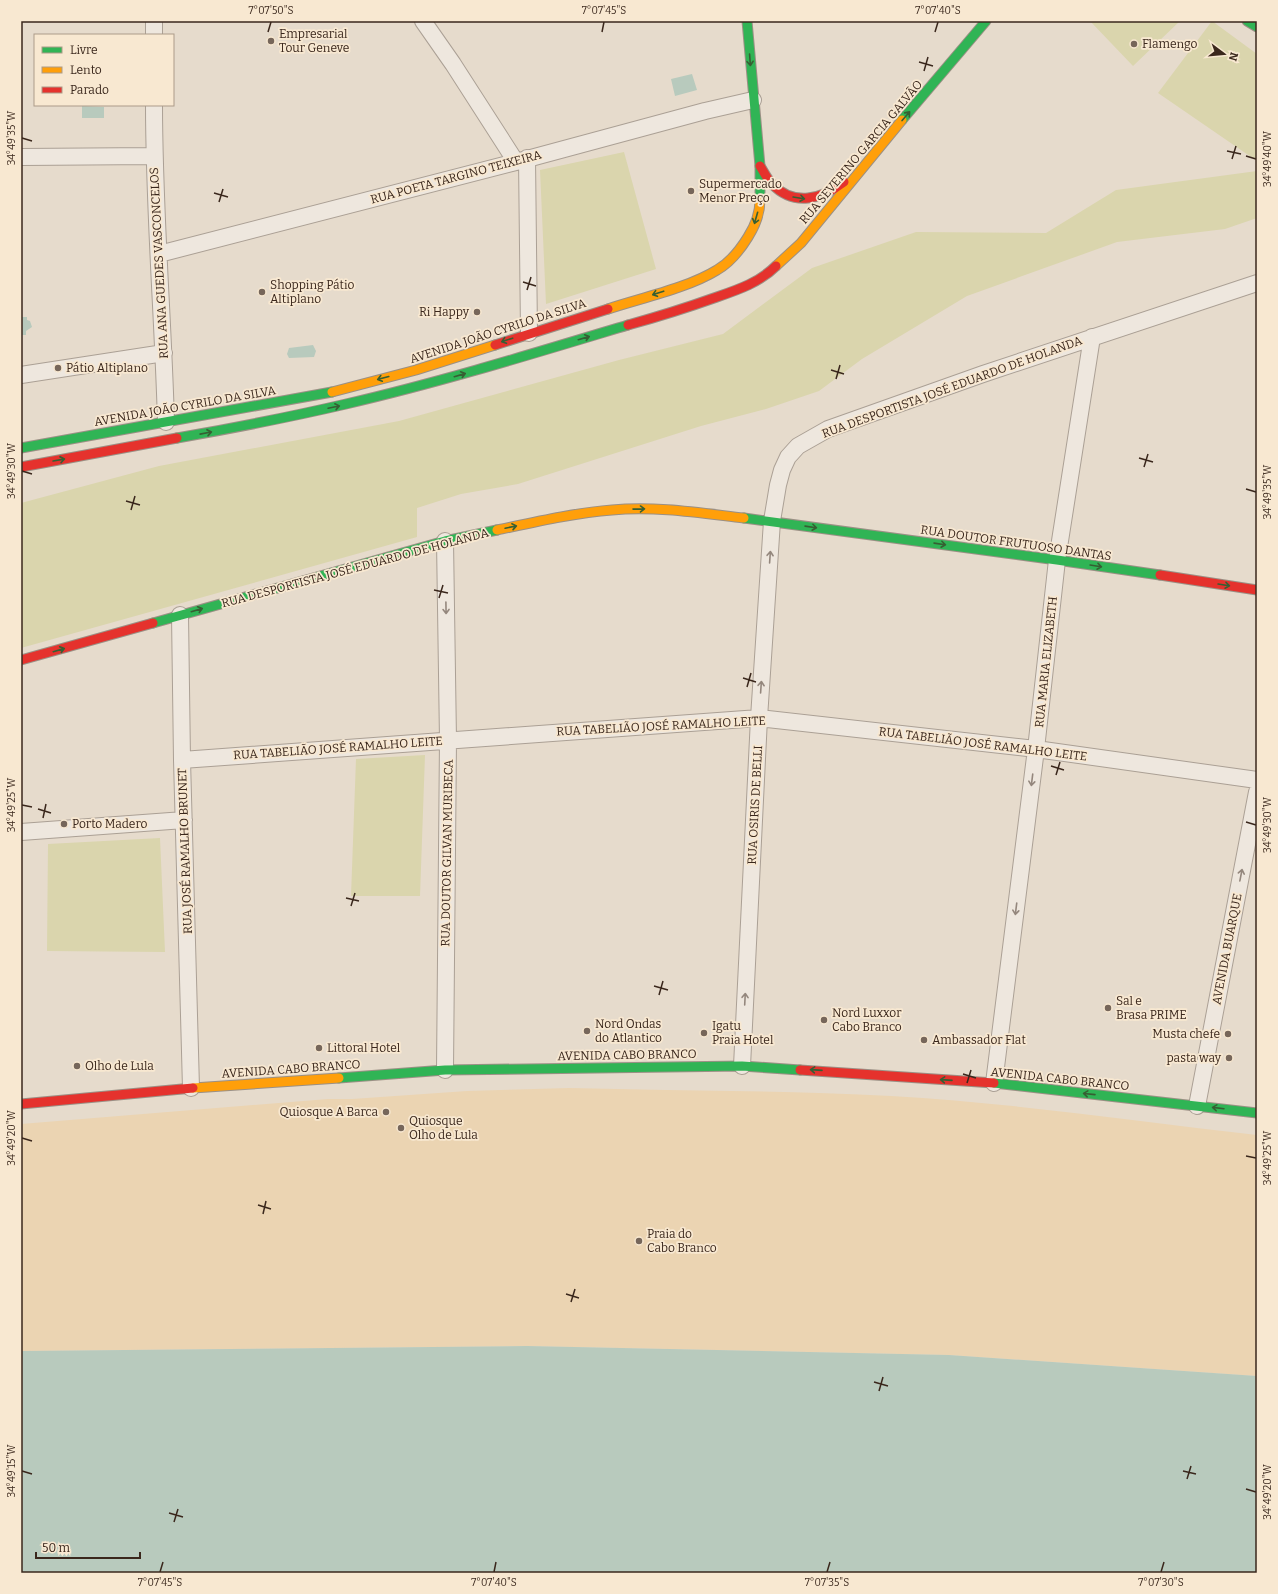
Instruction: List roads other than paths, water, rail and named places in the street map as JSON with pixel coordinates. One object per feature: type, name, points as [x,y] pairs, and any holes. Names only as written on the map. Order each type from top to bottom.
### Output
[{"type":"main road","name":"AVENIDA JOÃO CYRILO DA SILVA","points":[[21,448],[338,391],[416,370],[689,283],[718,270],[738,254],[753,228],[760,206],[760,166],[747,21]]},
{"type":"main road","name":"RUA SEVERINO GARCIA GALVÃO","points":[[21,467],[274,420],[347,404],[455,376],[684,309],[743,288],[766,276],[801,242],[862,167],[986,21]]},
{"type":"main road","points":[[1247,21],[1257,27]]},
{"type":"main road","points":[[760,166],[773,185],[792,197],[803,200],[819,197],[835,190],[862,167]]},
{"type":"main road","name":"RUA DESPORTISTA JOSÉ EDUARDO DE HOLANDA","points":[[21,660],[445,541],[534,522],[612,510],[642,509],[680,510],[772,522]]},
{"type":"main road","name":"RUA DOUTOR FRUTUOSO DANTAS","points":[[772,522],[1057,560],[1257,590]]},
{"type":"main road","name":"AVENIDA CABO BRANCO","points":[[21,1104],[191,1088],[444,1070],[742,1066],[994,1083],[1257,1113]]},
{"type":"street","points":[[154,21],[154,34]]},
{"type":"street","points":[[423,21],[522,160],[529,333]]},
{"type":"street","name":"RUA POETA TARGINO TEIXEIRA","points":[[159,254],[705,111],[753,100]]},
{"type":"street","name":"RUA ANA GUEDES VASCONCELOS","points":[[154,106],[154,156],[166,422]]},
{"type":"street","points":[[21,157],[154,156]]},
{"type":"street","name":"RUA DESPORTISTA JOSÉ EDUARDO DE HOLANDA","points":[[772,522],[782,470],[788,457],[798,446],[828,429],[983,374],[1257,283]]},
{"type":"street","name":"RUA MARIA ELIZABETH","points":[[994,1083],[1036,749],[1057,560],[1092,337]]},
{"type":"street","points":[[21,376],[164,353]]},
{"type":"street","name":"RUA OSIRIS DE BELLI","points":[[742,1066],[759,718],[772,522]]},
{"type":"street","name":"RUA DOUTOR GILVAN MURIBECA","points":[[444,1070],[448,740],[445,541]]},
{"type":"street","name":"RUA JOSÉ RAMALHO BRUNET","points":[[180,615],[182,760],[191,1088]]},
{"type":"street","name":"RUA TABELIÃO JOSÉ RAMALHO LEITE","points":[[182,760],[759,718],[1036,749],[1257,780]]},
{"type":"street","name":"AVENIDA BUARQUE","points":[[1197,1106],[1257,792]]},
{"type":"street","points":[[21,832],[184,820]]},
{"type":"place","name":"Empresarial Tour Geneve","points":[[271,41]]},
{"type":"place","name":"Flamengo","points":[[1134,44]]},
{"type":"place","name":"Supermercado Menor Preço","points":[[691,191]]},
{"type":"place","name":"Shopping Pátio Altiplano","points":[[262,292]]},
{"type":"place","name":"Ri Happy","points":[[477,312]]},
{"type":"place","name":"Pátio Altiplano","points":[[58,368]]},
{"type":"place","name":"Porto Madero","points":[[64,824]]},
{"type":"place","name":"Sal e Brasa PRIME","points":[[1108,1008]]},
{"type":"place","name":"Nord Luxxor Cabo Branco","points":[[824,1020]]},
{"type":"place","name":"Nord Ondas do Atlantico","points":[[587,1031]]},
{"type":"place","name":"Igatu Praia Hotel","points":[[704,1033]]},
{"type":"place","name":"Musta chefe","points":[[1228,1034]]},
{"type":"place","name":"Ambassador Flat","points":[[924,1040]]},
{"type":"place","name":"Littoral Hotel","points":[[319,1048]]},
{"type":"place","name":"pasta way","points":[[1229,1058]]},
{"type":"place","name":"Olho de Lula","points":[[77,1066]]},
{"type":"place","name":"Quiosque A Barca","points":[[386,1112]]},
{"type":"place","name":"Quiosque Olho de Lula","points":[[401,1128]]},
{"type":"place","name":"Praia do Cabo Branco","points":[[639,1241]]}]
